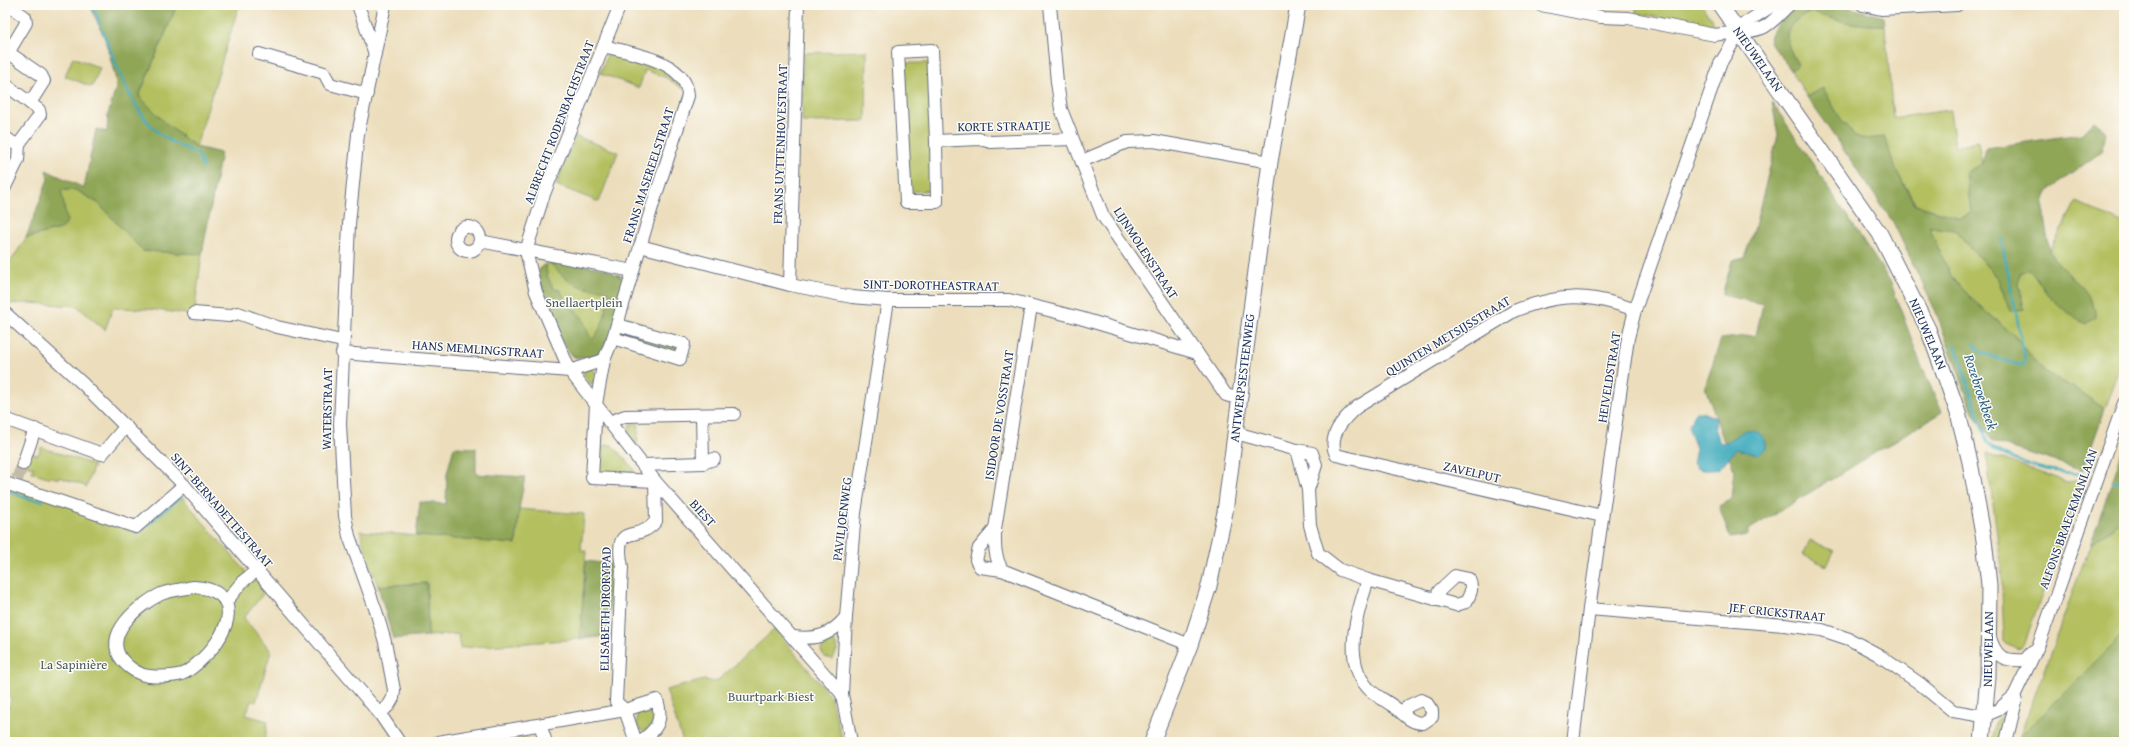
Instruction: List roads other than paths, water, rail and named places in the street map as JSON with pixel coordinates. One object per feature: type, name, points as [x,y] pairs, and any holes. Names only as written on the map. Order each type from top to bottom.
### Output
[{"type":"main road","name":"ANTWERPSESTEENWEG","points":[[1152,742],[1190,645],[1209,586],[1224,512],[1236,433],[1270,162],[1298,5]]},
{"type":"main road","name":"NIEUWELAAN","points":[[1720,5],[1880,234],[1928,329],[1958,413],[1970,462],[1987,563],[1989,585],[1986,715],[1982,742]]},
{"type":"street","points":[[8,5],[25,17],[26,23],[7,55],[41,75],[44,81],[30,103]]},
{"type":"street","points":[[358,5],[376,55]]},
{"type":"street","name":"WATERSTRAAT","points":[[380,714],[389,705],[394,690],[378,618],[350,536],[345,516],[340,432],[342,341],[351,201],[358,134],[376,55],[385,5]]},
{"type":"street","name":"ALBRECHT RODENBACHSTRAAT","points":[[526,251],[544,194],[620,5]]},
{"type":"street","name":"FRANS UYTTENHOVESTRAAT","points":[[790,285],[798,5]]},
{"type":"street","name":"LIJNMOLENSTRAAT","points":[[1050,5],[1061,109],[1103,216],[1226,395],[1240,399]]},
{"type":"street","points":[[1541,5],[1602,17],[1628,18],[1715,35],[1740,33],[1763,28],[1789,5]]},
{"type":"street","name":"HEIVELDSTRAAT","points":[[1573,742],[1589,609],[1628,338],[1636,310],[1717,73],[1724,57],[1740,33],[1744,24],[1773,5]]},
{"type":"street","points":[[1863,5],[1881,9],[1957,5]]},
{"type":"street","name":"FRANS MASEREELSTRAAT","points":[[604,46],[640,56],[671,67],[682,76],[688,87],[688,96],[632,271],[618,325],[604,360],[596,404],[592,478],[656,480]]},
{"type":"street","points":[[932,50],[936,142],[937,202],[906,202],[898,52],[932,50]]},
{"type":"street","points":[[260,54],[324,73],[330,84],[367,94]]},
{"type":"street","points":[[5,84],[39,110],[40,115],[19,144],[18,160],[5,187]]},
{"type":"street","points":[[5,137],[13,143],[19,144]]},
{"type":"street","name":"KORTE STRAATJE","points":[[936,142],[979,139],[991,142],[1072,139]]},
{"type":"street","points":[[1082,161],[1127,142],[1154,141],[1270,162]]},
{"type":"street","points":[[480,241],[632,271]]},
{"type":"street","name":"SINT-DOROTHEASTRAAT","points":[[640,246],[790,285],[852,297],[888,300],[1009,300],[1080,318],[1197,353]]},
{"type":"street","points":[[526,251],[536,292],[570,371],[596,404]]},
{"type":"street","name":"QUINTEN METSIJSSTRAAT","points":[[1336,455],[1334,451],[1336,429],[1345,417],[1357,407],[1514,311],[1541,300],[1562,298],[1592,298],[1614,302],[1636,310]]},
{"type":"street","name":"PAVILJOENWEG","points":[[851,742],[842,694],[846,617],[855,513],[888,300]]},
{"type":"street","name":"ISIDOOR DE VOSSTRAAT","points":[[1002,570],[995,552],[995,529],[1031,306]]},
{"type":"street","points":[[194,313],[229,316],[238,313],[277,327],[342,341]]},
{"type":"street","name":"SINT-BERNADETTESTRAAT","points":[[8,321],[45,348],[126,426],[184,485],[256,571],[380,714],[399,742]]},
{"type":"street","points":[[613,338],[680,359],[684,344],[618,325]]},
{"type":"street","name":"HANS MEMLINGSTRAAT","points":[[342,354],[570,371]]},
{"type":"street","points":[[570,371],[604,360]]},
{"type":"street","name":"ALFONS BRAECKMANLAAN","points":[[1986,715],[1998,710],[2014,696],[2039,644],[2124,403]]},
{"type":"street","name":"BIEST","points":[[596,404],[643,465],[842,694]]},
{"type":"street","points":[[609,422],[625,416],[734,414]]},
{"type":"street","points":[[643,465],[709,461],[702,415]]},
{"type":"street","points":[[5,419],[102,454],[126,426]]},
{"type":"street","points":[[23,464],[35,429]]},
{"type":"street","points":[[1236,433],[1312,453],[1316,465],[1308,490]]},
{"type":"street","points":[[1297,450],[1308,490],[1310,525],[1318,553],[1340,570],[1436,600]]},
{"type":"street","name":"ZAVELPUT","points":[[1336,455],[1602,516]]},
{"type":"street","name":"ELISABETH DRORYPAD","points":[[625,710],[616,702],[622,567],[618,549],[621,540],[628,534],[647,531],[656,521],[656,480]]},
{"type":"street","points":[[12,483],[136,527],[184,485]]},
{"type":"street","points":[[995,529],[979,548],[976,560],[980,567],[1002,570],[1190,645]]},
{"type":"street","points":[[226,602],[242,582],[256,571]]},
{"type":"street","points":[[1368,580],[1361,601],[1355,633],[1354,666],[1368,689],[1402,712]]},
{"type":"street","points":[[194,587],[208,588],[219,594],[226,602],[229,615],[224,631],[206,654],[183,673],[162,677],[145,676],[134,670],[119,656],[116,642],[119,633],[135,611],[153,598],[166,592],[194,587]]},
{"type":"street","name":"JEF CRICKSTRAAT","points":[[1589,609],[1784,625],[1822,630],[1849,640],[1878,654],[1953,711],[1986,715]]},
{"type":"street","points":[[794,637],[809,639],[835,630],[846,617]]},
{"type":"street","name":"ALFONS BRAECKMANLAAN","points":[[1989,634],[1995,652],[2002,658],[2025,660],[2039,644]]},
{"type":"street","name":"ALFONS BRAECKMANLAAN","points":[[2006,742],[2016,701],[2014,696]]},
{"type":"street","points":[[438,742],[625,710],[657,700],[661,718],[657,727],[638,742],[625,710]]},
{"type":"street","points":[[540,725],[546,742]]},
{"type":"water","points":[[1695,412],[1702,412],[1716,418],[1715,427],[1720,443],[1729,440],[1744,431],[1755,430],[1763,437],[1766,442],[1766,448],[1757,455],[1736,449],[1720,468],[1706,470],[1699,469],[1693,464],[1696,448],[1688,427]]},
{"type":"waterway","points":[[93,5],[100,25]]},
{"type":"waterway","points":[[102,30],[123,81],[144,118],[163,136],[198,154],[203,168]]},
{"type":"waterway","name":"Rozebroekbeek","points":[[1973,344],[1982,353],[2023,365],[2025,358],[2001,238]]},
{"type":"waterway","name":"Rozebroekbeek","points":[[1955,345],[1987,442],[1996,450],[2018,461],[2055,471],[2079,474]]},
{"type":"waterway","name":"Rozebroekbeek","points":[[2113,483],[2124,480]]},
{"type":"waterway","points":[[5,490],[29,499],[43,501]]},
{"type":"waterway","points":[[135,532],[138,533],[182,496]]},
{"type":"tunnel","points":[[17,479],[23,464]]},
{"type":"park label","name":"Snellaertplein","points":[[584,302]]},
{"type":"park label","name":"La Sapinière","points":[[74,664]]},
{"type":"park label","name":"Buurtpark Biest","points":[[771,696]]}]
